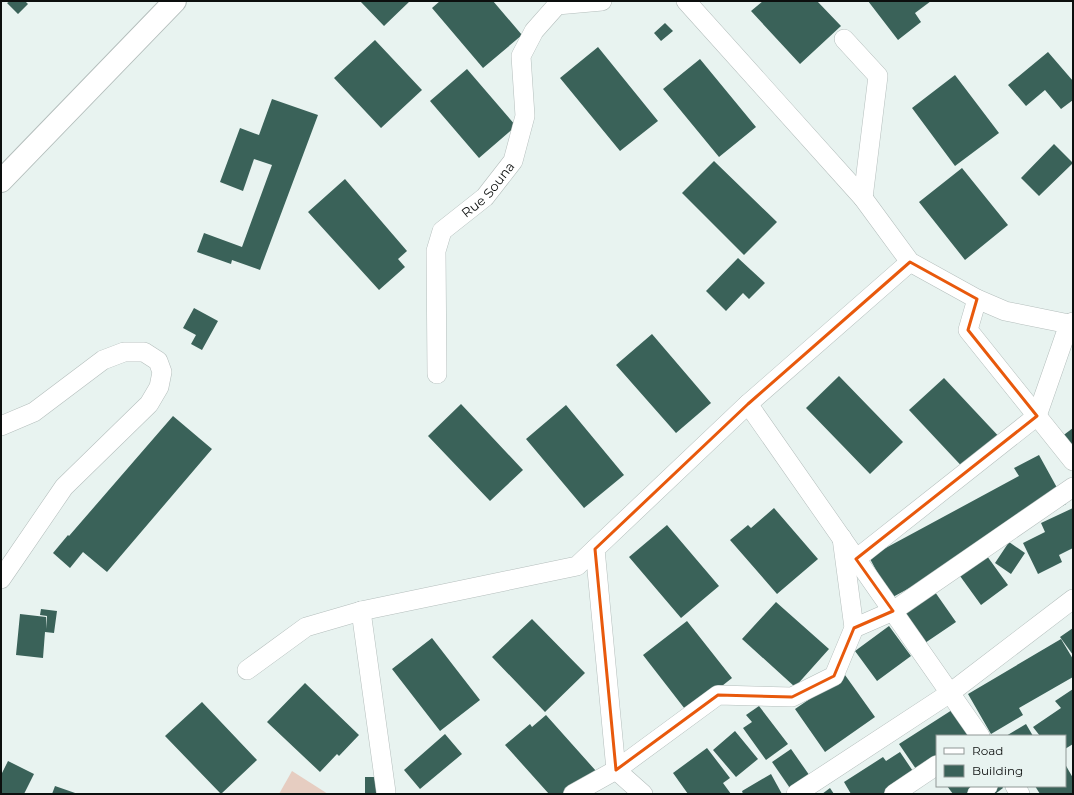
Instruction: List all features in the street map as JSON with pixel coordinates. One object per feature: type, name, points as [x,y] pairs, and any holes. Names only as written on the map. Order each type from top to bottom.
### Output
[{"type":"main road","points":[[1,181],[176,1]]},
{"type":"street","name":"Rue Souna","points":[[436,374],[436,251],[442,231],[485,197],[513,160],[525,116],[521,56],[534,31],[555,3],[602,1]]},
{"type":"street","points":[[686,1],[863,198],[910,262],[977,299],[1005,311],[1071,323],[1037,416],[856,558]]},
{"type":"street","points":[[844,39],[878,76],[863,198]]},
{"type":"street","points":[[247,670],[306,627],[361,611],[577,566],[748,404],[910,262]]},
{"type":"street","points":[[977,299],[968,330],[1073,461]]},
{"type":"street","points":[[1,426],[34,412],[103,360],[124,352],[144,352],[158,361],[162,372],[159,387],[149,404],[64,487],[1,579]]},
{"type":"street","points":[[748,404],[979,735]]},
{"type":"street","points":[[854,628],[893,611],[1073,487]]},
{"type":"street","points":[[573,794],[616,770],[718,695],[792,697],[834,676],[854,628],[842,538]]},
{"type":"street","points":[[595,550],[616,770],[643,794]]},
{"type":"street","points":[[796,794],[950,693],[1073,599]]},
{"type":"street","points":[[361,611],[386,792]]},
{"type":"street","points":[[894,794],[936,766]]},
{"type":"street","points":[[977,794],[987,787]]},
{"type":"highlighted area","points":[[910,262],[977,299],[968,330],[1037,416],[856,559],[893,611],[854,628],[834,676],[792,697],[718,695],[616,770],[595,549],[748,404]]},
{"type":"shaded area","points":[[292,771],[328,794],[279,794]]},
{"type":"building","points":[[10,1],[25,1],[28,4],[18,14],[7,3]]},
{"type":"building","points":[[360,1],[410,1],[384,26]]},
{"type":"building","points":[[440,1],[493,1],[522,35],[483,68],[432,8]]},
{"type":"building","points":[[763,1],[817,1],[841,26],[800,64],[751,11]]},
{"type":"building","points":[[868,1],[931,1],[915,13],[921,22],[898,40]]},
{"type":"building","points":[[665,23],[673,31],[661,41],[654,33]]},
{"type":"building","points":[[375,40],[422,90],[381,128],[334,78]]},
{"type":"building","points":[[598,47],[658,121],[620,151],[560,78]]},
{"type":"building","points":[[1048,52],[1073,81],[1073,100],[1061,109],[1045,90],[1026,106],[1008,85]]},
{"type":"building","points":[[700,59],[756,127],[719,157],[663,89]]},
{"type":"building","points":[[467,69],[516,126],[479,158],[430,101]]},
{"type":"building","points":[[955,75],[999,133],[955,166],[912,108]]},
{"type":"building","points":[[272,99],[318,115],[260,270],[232,260],[231,264],[197,252],[204,233],[242,247],[272,165],[254,159],[243,191],[220,182],[240,128],[259,135]]},
{"type":"building","points":[[1054,144],[1073,163],[1039,196],[1021,178]]},
{"type":"building","points":[[714,161],[777,222],[744,255],[682,193]]},
{"type":"building","points":[[962,168],[1008,225],[965,260],[919,202]]},
{"type":"building","points":[[345,179],[407,251],[398,259],[405,267],[379,290],[308,212]]},
{"type":"building","points":[[738,258],[765,283],[749,299],[743,293],[726,311],[706,291]]},
{"type":"building","points":[[194,308],[218,321],[202,350],[191,344],[196,335],[183,328]]},
{"type":"building","points":[[652,334],[711,403],[676,433],[616,365]]},
{"type":"building","points":[[839,376],[903,442],[870,474],[806,408]]},
{"type":"building","points":[[944,378],[1004,442],[969,474],[909,410]]},
{"type":"building","points":[[461,404],[523,470],[490,501],[428,436]]},
{"type":"building","points":[[566,405],[624,475],[584,508],[526,439]]},
{"type":"building","points":[[173,416],[212,449],[107,572],[83,552],[70,568],[53,553]]},
{"type":"building","points":[[1073,428],[1073,471],[1053,443]]},
{"type":"building","points":[[1039,455],[1066,504],[891,598],[869,557],[1019,476],[1014,468]]},
{"type":"building","points":[[774,508],[818,559],[777,594],[730,540],[748,525],[751,528]]},
{"type":"building","points":[[1073,508],[1073,548],[1059,555],[1062,562],[1038,574],[1023,543],[1045,532],[1041,523]]},
{"type":"building","points":[[667,525],[719,586],[681,618],[629,557]]},
{"type":"building","points":[[1009,542],[1025,553],[1011,574],[995,563]]},
{"type":"building","points":[[987,556],[1008,585],[981,605],[960,576]]},
{"type":"building","points":[[935,592],[956,622],[925,643],[905,612]]},
{"type":"building","points":[[776,602],[829,649],[795,687],[742,639]]},
{"type":"building","points":[[41,609],[57,611],[54,633],[45,632],[43,658],[16,655],[20,614],[46,617],[46,629],[47,616],[40,615]]},
{"type":"building","points":[[532,619],[585,673],[545,712],[492,657]]},
{"type":"building","points":[[687,621],[732,678],[688,713],[643,655]]},
{"type":"building","points":[[889,626],[911,656],[877,681],[855,651]]},
{"type":"building","points":[[1073,628],[1073,655],[1060,637]]},
{"type":"building","points":[[432,638],[480,700],[440,731],[392,669]]},
{"type":"building","points":[[1061,639],[1073,659],[1073,677],[1019,708],[1023,715],[991,734],[968,694]]},
{"type":"building","points":[[845,675],[875,717],[825,752],[795,709]]},
{"type":"building","points":[[305,683],[359,735],[339,756],[337,754],[320,772],[267,722]]},
{"type":"building","points":[[1073,689],[1073,744],[1066,748],[1066,735],[1039,735],[1033,727],[1061,708],[1055,701]]},
{"type":"building","points":[[202,702],[257,760],[221,794],[165,736]]},
{"type":"building","points":[[759,706],[788,744],[766,760],[743,728],[752,722],[746,715]]},
{"type":"building","points":[[952,710],[968,735],[936,735],[936,764],[916,769],[899,744]]},
{"type":"building","points":[[546,715],[596,771],[569,794],[549,794],[505,745],[530,724],[532,727]]},
{"type":"building","points":[[1026,724],[1032,735],[1008,735]]},
{"type":"building","points":[[735,731],[758,759],[736,777],[713,750]]},
{"type":"building","points":[[445,734],[462,754],[420,789],[404,770]]},
{"type":"building","points":[[707,748],[730,778],[723,783],[731,794],[688,794],[673,773]]},
{"type":"building","points":[[791,749],[819,789],[794,794],[772,762]]},
{"type":"building","points":[[900,752],[921,783],[905,794],[851,794],[844,782],[883,757],[886,761]]},
{"type":"building","points":[[8,761],[34,774],[24,794],[1,794],[1,775]]},
{"type":"building","points":[[1066,766],[1073,778],[1073,794],[1040,794],[1036,787],[1066,787]]},
{"type":"building","points":[[771,774],[782,794],[743,794],[742,791]]},
{"type":"building","points":[[365,777],[380,777],[380,794],[365,794]]},
{"type":"building","points":[[55,786],[78,794],[52,794]]},
{"type":"building","points":[[948,787],[1003,788],[995,794],[953,794]]},
{"type":"building","points":[[830,788],[834,794],[822,794]]}]
